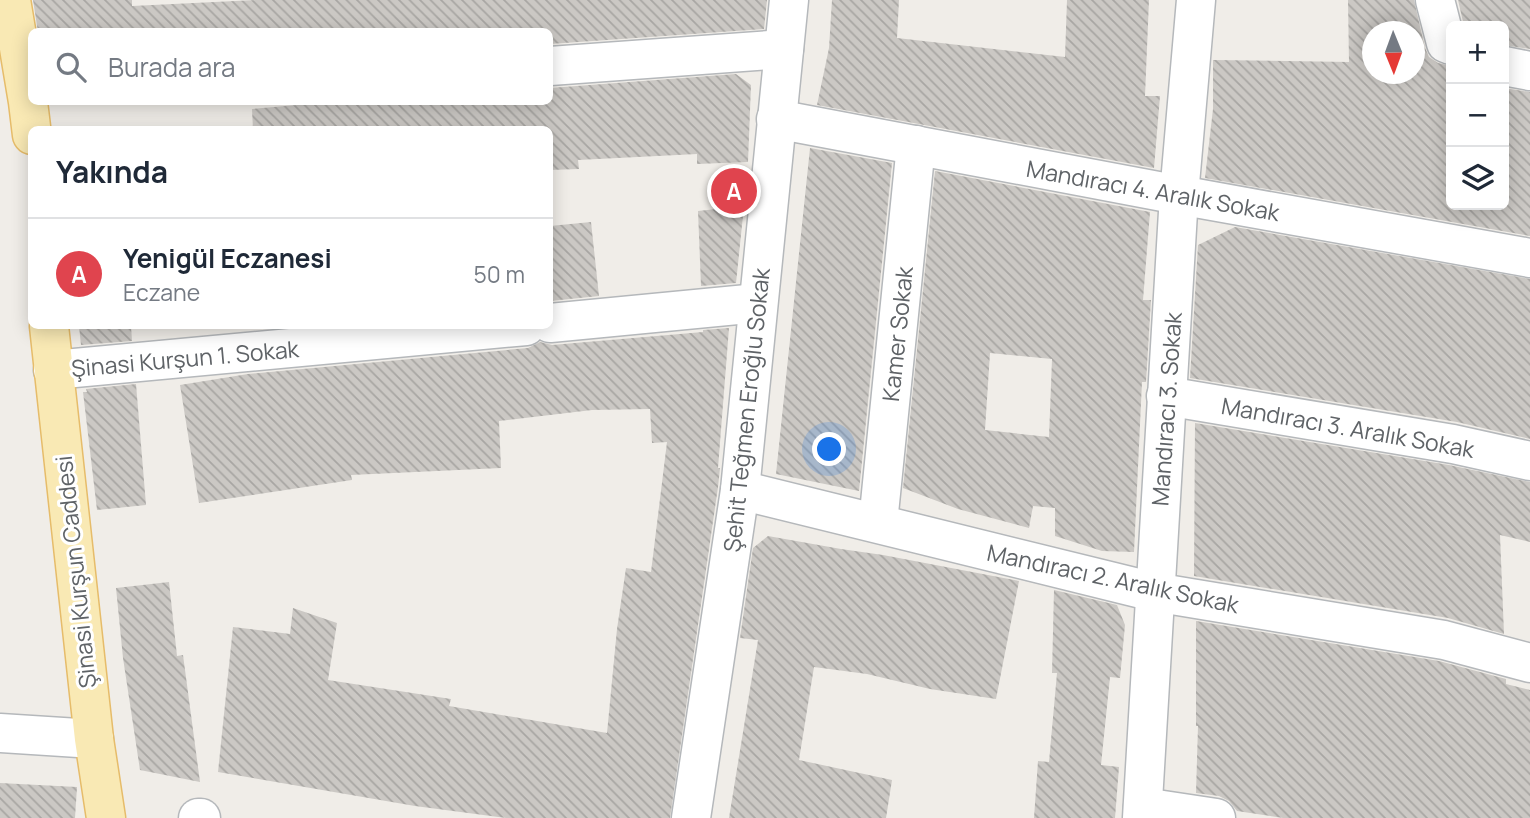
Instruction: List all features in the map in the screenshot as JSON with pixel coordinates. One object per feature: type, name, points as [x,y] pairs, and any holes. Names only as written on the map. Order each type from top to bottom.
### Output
[{"type":"main road","points":[[11,0],[28,91]]},
{"type":"main road","name":"Şinasi Kurşun Caddesi","points":[[49,329],[94,739],[106,818]]},
{"type":"street","name":"Şehit Teğmen Eroğlu Sokak","points":[[691,818],[740,490],[789,0]]},
{"type":"street","name":"Mandıracı 3. Sokak","points":[[1142,812],[1179,195],[1196,0]]},
{"type":"street","points":[[1435,0],[1446,43]]},
{"type":"street","points":[[553,66],[784,49]]},
{"type":"street","points":[[1509,67],[1530,71]]},
{"type":"street","name":"Mandıracı 4. Aralık Sokak","points":[[776,119],[1530,258]]},
{"type":"street","name":"Kamer Sokak","points":[[878,523],[916,145]]},
{"type":"street","points":[[553,323],[758,303]]},
{"type":"street","name":"Şinasi Kurşun 1. Sokak","points":[[53,370],[494,329]]},
{"type":"street","name":"Mandıracı 3. Aralık Sokak","points":[[1166,396],[1453,444],[1530,461]]},
{"type":"street","name":"Mandıracı 2. Aralık Sokak","points":[[740,490],[1154,592],[1444,640],[1530,663]]},
{"type":"street","points":[[0,733],[94,739]]},
{"type":"street","points":[[1142,812],[1216,818]]},
{"type":"building","points":[[33,0],[132,0],[132,6],[256,0],[767,0],[764,29],[553,44],[553,28],[37,28]]},
{"type":"building","points":[[832,0],[899,0],[897,38],[1065,57],[1067,0],[1149,0],[1145,96],[1160,96],[1154,168],[817,105],[829,48]]},
{"type":"building","points":[[1348,0],[1414,0],[1419,21],[1362,21],[1362,84],[1425,84],[1425,48],[1429,57],[1446,65],[1446,210],[1509,210],[1509,89],[1530,92],[1530,236],[1205,178],[1213,109],[1213,60],[1349,62]]},
{"type":"building","points":[[1458,0],[1530,0],[1530,49],[1509,46],[1509,21],[1463,21]]},
{"type":"building","points":[[736,74],[751,85],[748,162],[697,164],[697,154],[578,160],[579,169],[553,170],[553,126],[253,126],[252,109],[297,105],[553,105],[553,88]]},
{"type":"building","points":[[810,148],[892,163],[859,491],[776,474]]},
{"type":"building","points":[[935,171],[1150,212],[1143,300],[1151,300],[1146,382],[1142,382],[1134,552],[1102,551],[1055,536],[1055,508],[1033,506],[1029,528],[958,509],[903,488]],"holes":[[[990,353],[1052,359],[1049,437],[985,430]]]},
{"type":"building","points":[[744,206],[736,283],[701,286],[698,211]]},
{"type":"building","points":[[591,222],[599,296],[553,301],[553,226]]},
{"type":"building","points":[[1235,227],[1530,279],[1530,439],[1457,422],[1190,378],[1198,245]]},
{"type":"building","points":[[729,328],[718,487],[670,818],[506,818],[415,806],[218,772],[233,627],[290,634],[293,608],[337,623],[328,680],[451,699],[449,706],[607,733],[626,568],[651,572],[667,442],[652,443],[650,409],[592,410],[499,421],[501,468],[351,475],[352,480],[199,503],[180,385],[248,374],[528,348],[540,342],[552,345]]},
{"type":"building","points":[[79,329],[131,329],[132,341],[81,345]]},
{"type":"building","points":[[136,384],[146,505],[97,510],[83,392],[87,392],[86,389]]},
{"type":"building","points":[[1195,423],[1449,465],[1530,482],[1530,542],[1500,535],[1504,634],[1448,618],[1194,576]]},
{"type":"building","points":[[768,536],[1019,581],[996,699],[930,689],[867,674],[814,667],[799,760],[892,780],[886,818],[729,818],[758,640],[740,638],[753,548]]},
{"type":"building","points":[[169,582],[177,656],[183,655],[200,782],[140,770],[123,658],[116,588]]},
{"type":"building","points":[[1054,590],[1117,605],[1125,625],[1120,678],[1110,677],[1101,765],[1119,767],[1115,818],[1034,818],[1038,761],[1049,762],[1057,673],[1052,673]]},
{"type":"building","points":[[1196,621],[1439,661],[1506,679],[1506,684],[1530,690],[1530,818],[1283,818],[1237,811],[1229,801],[1219,796],[1196,793]]},
{"type":"building","points":[[0,783],[77,787],[75,818],[0,818]]},
{"type":"place","name":"Yenigül Eczanesi","points":[[734,191]]}]
